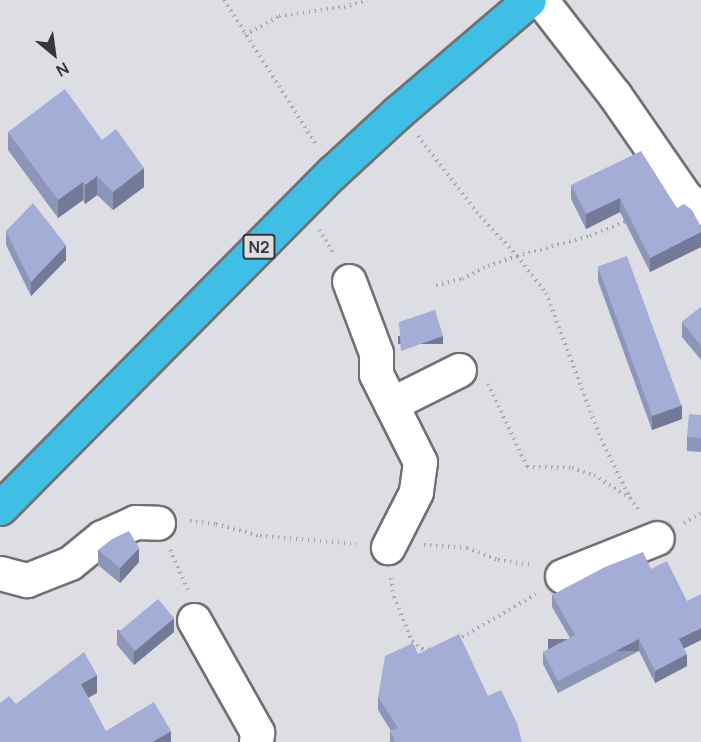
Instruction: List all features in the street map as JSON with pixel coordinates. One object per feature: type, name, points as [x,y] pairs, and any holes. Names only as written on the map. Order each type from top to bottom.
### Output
[{"type":"highway","name":"N2","points":[[0,508],[333,172],[398,112],[529,0]]},
{"type":"street","points":[[541,0],[614,94],[686,198],[701,208]]},
{"type":"street","points":[[349,281],[376,353],[376,374],[420,462],[416,492],[388,547]]},
{"type":"street","points":[[391,404],[459,370]]},
{"type":"street","points":[[0,573],[27,580],[70,563],[102,537],[135,522],[158,523]]},
{"type":"street","points":[[562,576],[657,538]]},
{"type":"street","points":[[194,620],[257,732],[256,742]]},
{"type":"path","points":[[224,0],[291,102],[333,172]]},
{"type":"path","points":[[245,35],[279,16],[344,7],[367,0]]},
{"type":"path","points":[[398,112],[480,216],[517,256],[546,293],[601,440],[630,498],[657,538]]},
{"type":"path","points":[[304,203],[349,281]]},
{"type":"path","points":[[436,285],[462,279],[488,266],[517,256],[590,236],[637,217]]},
{"type":"path","points":[[459,370],[485,378],[527,467],[573,468],[594,475],[630,498]]},
{"type":"path","points":[[194,620],[190,594],[158,523],[177,520],[216,524],[260,536],[388,547],[423,545],[467,548],[498,560],[550,567],[562,576],[448,645]]},
{"type":"path","points":[[388,547],[394,597],[412,641],[422,649],[435,651]]},
{"type":"path","points":[[417,659],[422,649]]},
{"type":"building","points":[[65,89],[102,140],[116,129],[144,168],[113,192],[97,176],[85,185],[83,182],[58,200],[8,132]]},
{"type":"building","points":[[641,151],[677,208],[684,204],[692,210],[701,227],[701,232],[650,258],[620,198],[586,214],[571,185]]},
{"type":"building","points":[[33,203],[66,245],[31,282],[6,231]]},
{"type":"building","points":[[627,256],[681,405],[652,416],[598,267]]},
{"type":"building","points":[[701,307],[701,346],[682,322]]},
{"type":"building","points":[[435,310],[443,336],[401,351],[399,322]]},
{"type":"building","points":[[689,414],[701,415],[701,438],[687,437]]},
{"type":"building","points":[[129,531],[139,548],[120,568],[98,550],[112,539]]},
{"type":"building","points":[[643,552],[651,569],[667,561],[687,601],[701,594],[701,628],[679,639],[687,654],[655,671],[639,639],[558,681],[543,652],[575,635],[552,595],[605,567]]},
{"type":"building","points":[[158,599],[174,618],[135,651],[119,632]]},
{"type":"building","points":[[459,634],[488,696],[501,690],[517,723],[522,742],[395,742],[390,731],[398,728],[378,697],[385,656],[413,643],[418,654]]},
{"type":"building","points":[[84,652],[97,675],[81,684],[106,731],[154,702],[171,731],[152,742],[0,742],[0,703],[9,696],[16,704]]}]
